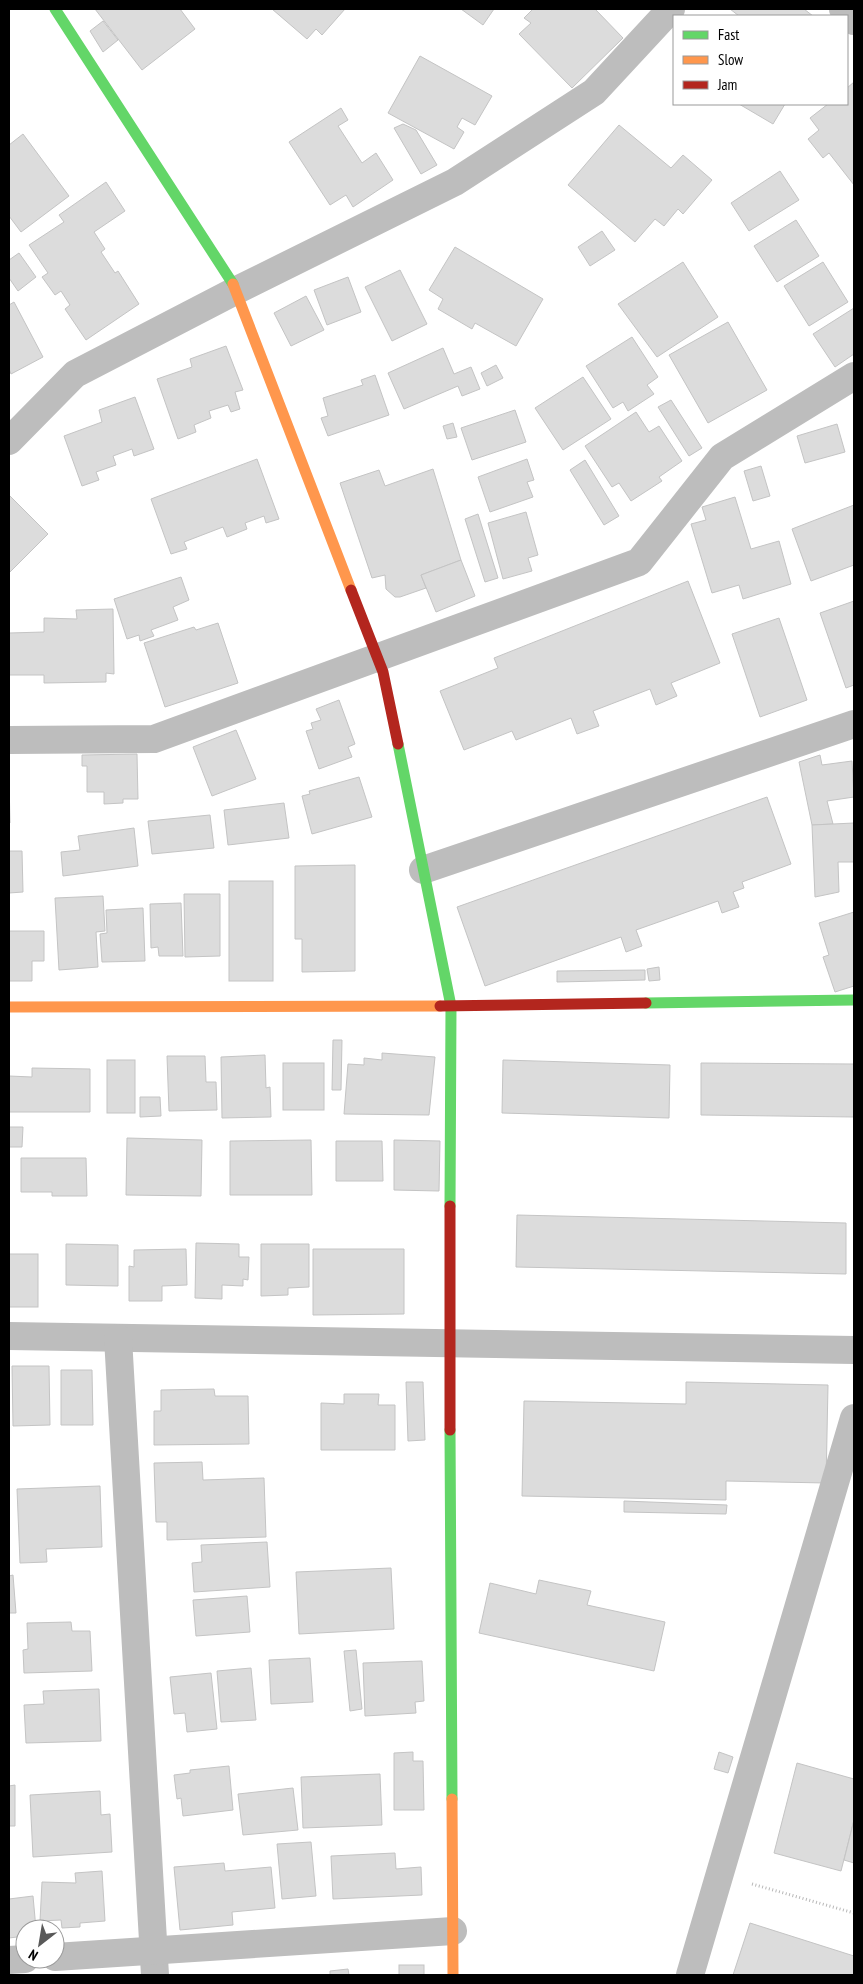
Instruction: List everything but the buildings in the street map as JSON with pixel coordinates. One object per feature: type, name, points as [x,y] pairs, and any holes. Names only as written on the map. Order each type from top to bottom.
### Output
[{"type":"street","points":[[55,9],[237,290],[383,672],[451,1006],[449,1344],[453,1975]]},
{"type":"street","points":[[9,441],[75,374],[237,290],[455,182],[586,98],[594,92],[671,9]]},
{"type":"street","points":[[843,9],[854,21]]},
{"type":"street","points":[[9,740],[154,739],[639,562],[722,457],[854,376]]},
{"type":"street","points":[[423,870],[854,724]]},
{"type":"street","points":[[9,1007],[451,1006],[854,1000]]},
{"type":"street","points":[[9,1336],[854,1350]]},
{"type":"street","points":[[118,1338],[154,1963]]},
{"type":"street","points":[[690,1975],[854,1418]]},
{"type":"street","points":[[65,1958],[154,1963],[453,1932]]},
{"type":"path","points":[[720,1874],[854,1913]]},
{"type":"traffic: fast","points":[[55,9],[233,284]]},
{"type":"traffic: fast","points":[[398,744],[451,1006],[450,1206]]},
{"type":"traffic: fast","points":[[646,1003],[854,1000]]},
{"type":"traffic: fast","points":[[450,1430],[452,1799]]},
{"type":"traffic: slow","points":[[233,284],[351,590]]},
{"type":"traffic: slow","points":[[9,1007],[440,1006]]},
{"type":"traffic: slow","points":[[452,1799],[453,1975]]},
{"type":"traffic: jam","points":[[351,590],[383,672],[398,744]]},
{"type":"traffic: jam","points":[[440,1006],[646,1003]]},
{"type":"traffic: jam","points":[[450,1206],[450,1430]]}]
